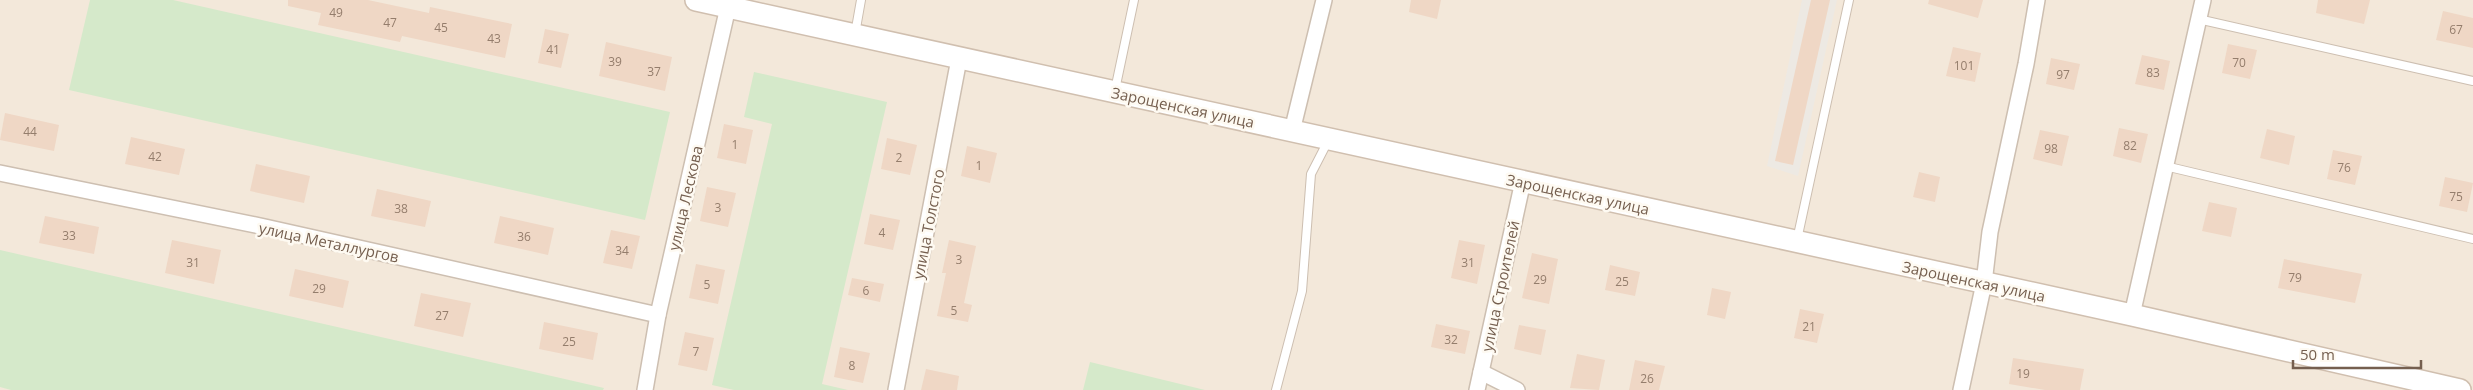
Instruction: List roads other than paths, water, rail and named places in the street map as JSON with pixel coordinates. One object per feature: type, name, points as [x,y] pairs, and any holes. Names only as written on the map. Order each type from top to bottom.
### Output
[{"type":"street","name":"Зарощенская улица","points":[[696,0],[2132,315],[2460,390]]},
{"type":"street","points":[[1292,131],[1324,0]]},
{"type":"street","points":[[1961,390],[1984,283],[1990,232],[2026,64],[2037,0]]},
{"type":"street","points":[[2132,315],[2203,0]]},
{"type":"street","name":"улица Лескова","points":[[645,390],[658,315],[728,7]]},
{"type":"street","name":"улица Толстого","points":[[896,390],[959,59]]},
{"type":"street","name":"улица Металлургов","points":[[0,173],[265,227],[658,315]]},
{"type":"street","name":"улица Строителей","points":[[1478,390],[1523,181]]},
{"type":"street","points":[[1481,372],[1517,390]]},
{"type":"lane","points":[[855,34],[861,0]]},
{"type":"lane","points":[[1114,92],[1134,0]]},
{"type":"lane","points":[[1797,242],[1849,0]]},
{"type":"lane","points":[[2198,19],[2473,81]]},
{"type":"lane","points":[[1276,390],[1302,291],[1311,174],[1329,140]]},
{"type":"lane","points":[[2165,166],[2473,239]]}]
